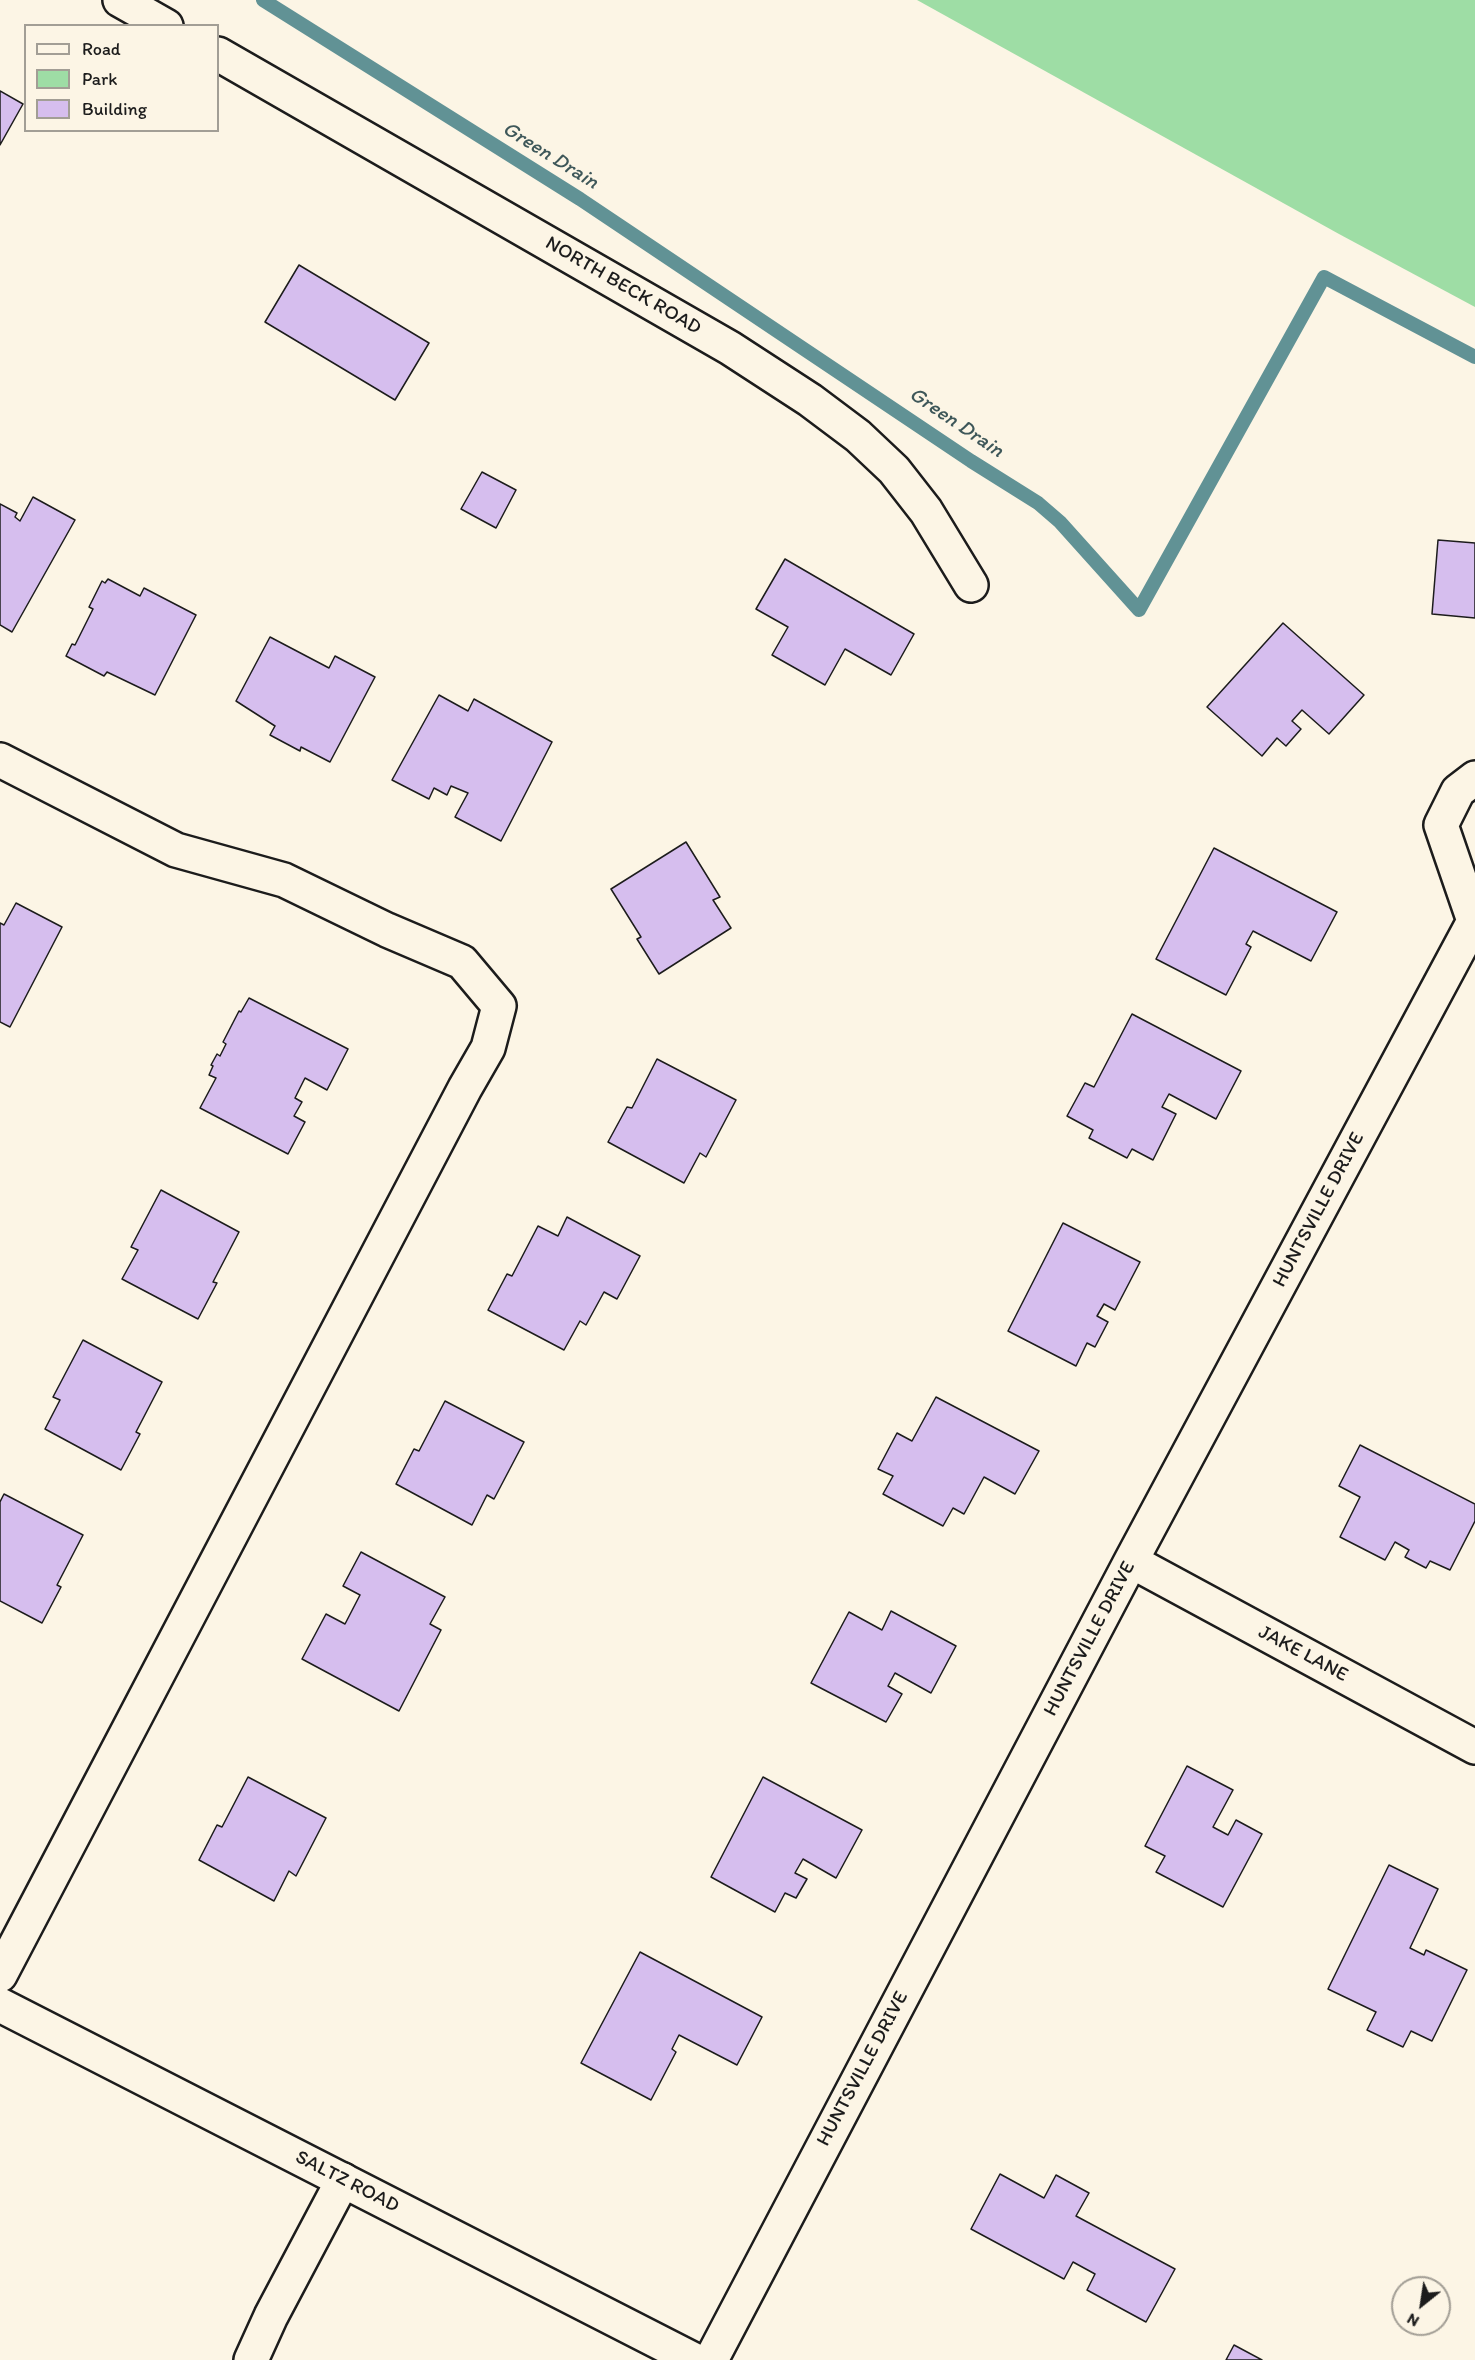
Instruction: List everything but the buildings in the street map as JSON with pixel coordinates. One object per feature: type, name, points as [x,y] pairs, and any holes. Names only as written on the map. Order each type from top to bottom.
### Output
[{"type":"street","points":[[120,0],[162,24]]},
{"type":"street","name":"NORTH BECK ROAD","points":[[219,55],[730,348],[810,400],[858,436],[894,470],[927,511],[971,585]]},
{"type":"street","points":[[0,760],[176,850],[284,880],[387,930],[462,962],[499,1006],[489,1048],[465,1088],[0,1975]]},
{"type":"street","points":[[1475,778],[1458,791],[1441,825],[1475,920]]},
{"type":"street","name":"HUNTSVILLE DRIVE","points":[[711,2360],[1131,1561],[1475,920]]},
{"type":"street","name":"JAKE LANE","points":[[1131,1561],[1475,1747]]},
{"type":"street","name":"SALTZ ROAD","points":[[0,2005],[694,2360]]},
{"type":"street","points":[[251,2360],[271,2316],[343,2180]]},
{"type":"green space","points":[[917,0],[1475,0],[1475,307],[1339,234]]},
{"type":"waterway","name":"Green Drain","points":[[263,0],[580,199],[971,461],[1038,503],[1060,522],[1139,610],[1324,277],[1475,357]]}]
